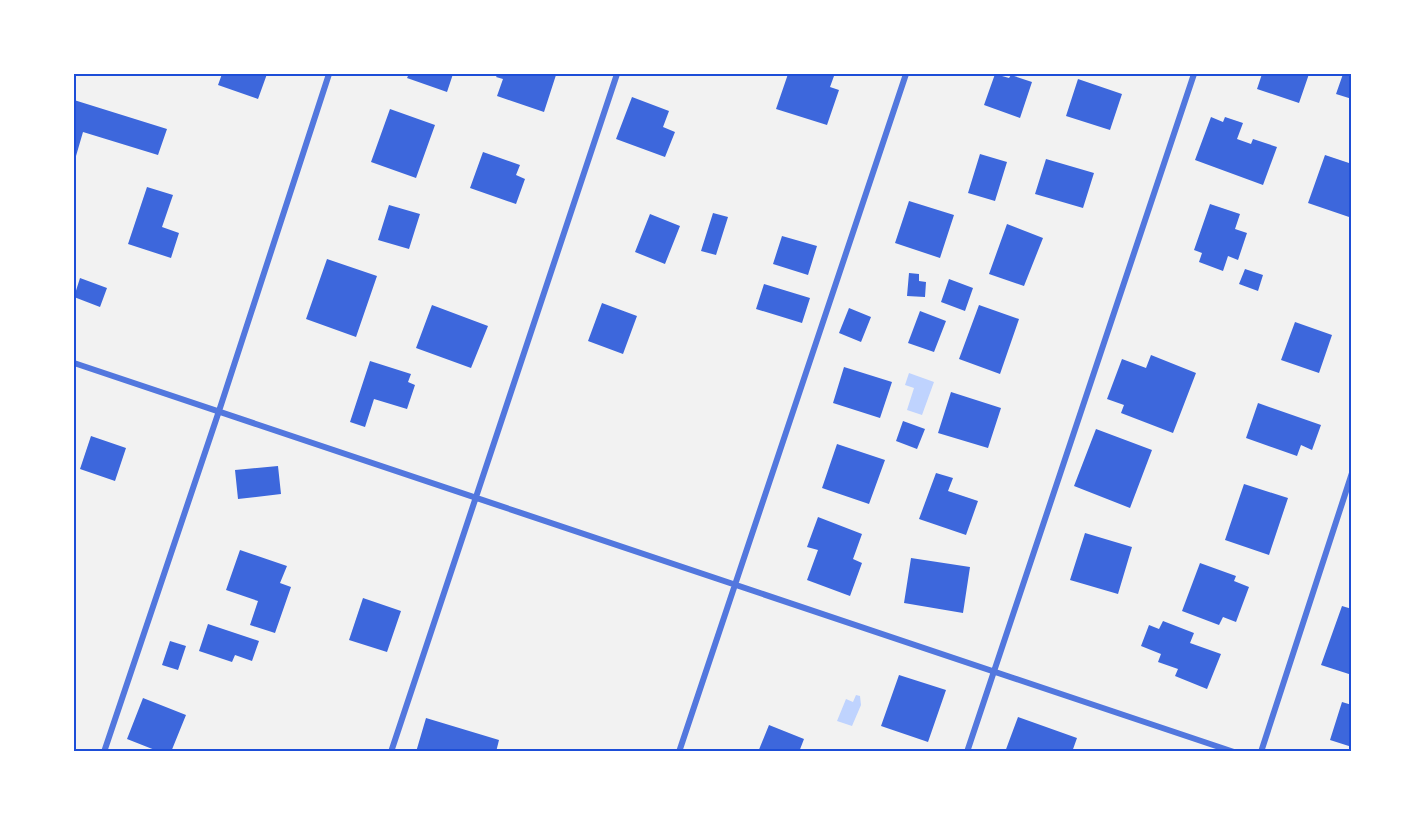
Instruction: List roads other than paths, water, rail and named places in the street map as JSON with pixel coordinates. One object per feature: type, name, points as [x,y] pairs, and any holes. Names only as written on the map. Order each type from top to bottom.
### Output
[{"type":"street","points":[[104,752],[329,74]]},
{"type":"street","points":[[391,752],[617,74]]},
{"type":"street","points":[[679,752],[906,74]]},
{"type":"street","points":[[967,752],[1194,74]]},
{"type":"street","points":[[74,363],[1234,752]]},
{"type":"street","points":[[1261,752],[1352,473]]},
{"type":"water","points":[[909,373],[934,382],[922,415],[907,410],[914,388],[905,385]]},
{"type":"water","points":[[856,695],[860,696],[861,705],[852,726],[837,721],[846,699],[853,702]]}]
